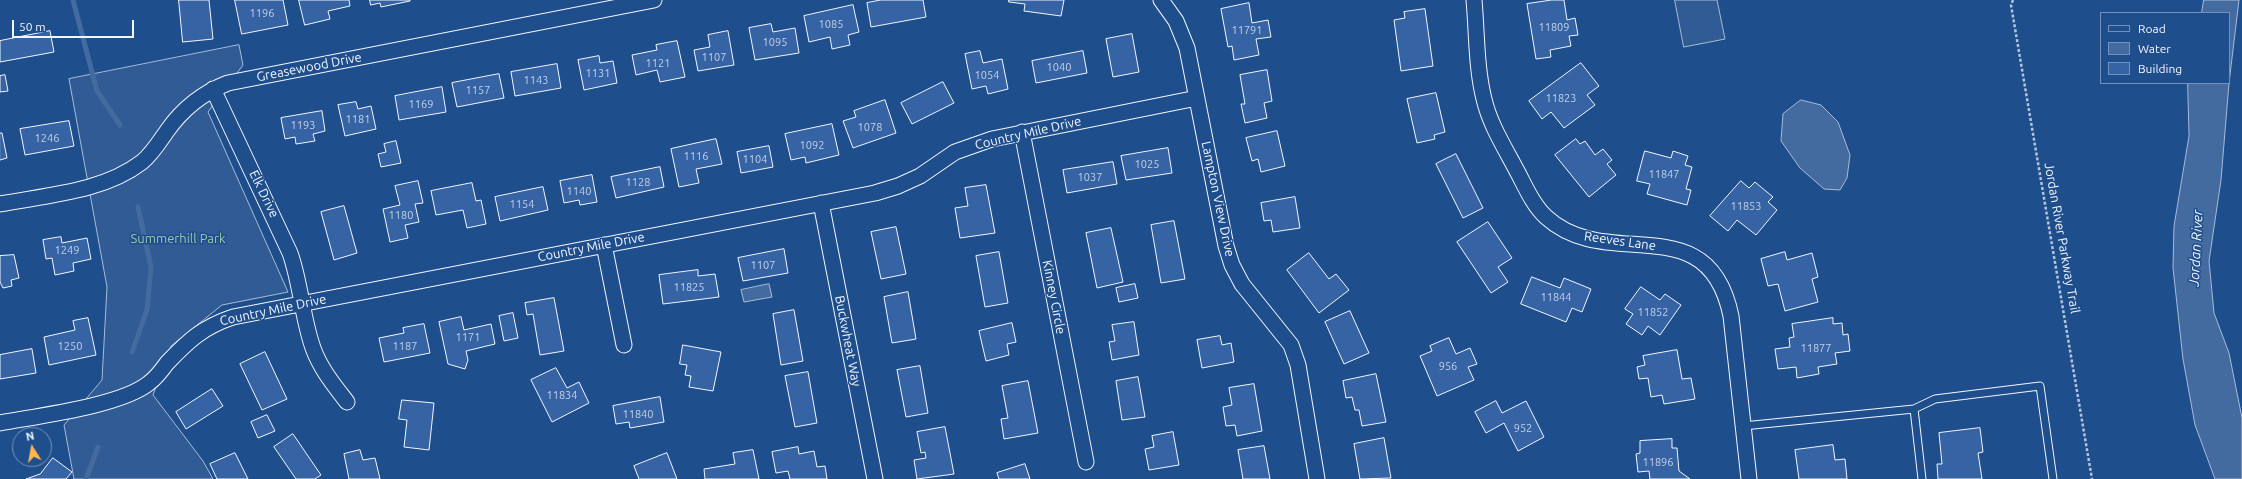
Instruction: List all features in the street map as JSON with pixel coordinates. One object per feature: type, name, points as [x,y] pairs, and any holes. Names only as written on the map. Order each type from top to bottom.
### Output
[{"type":"street","name":"Greasewood Drive","points":[[0,204],[86,188],[126,173],[143,161],[183,110],[213,89],[243,80],[654,0]]},
{"type":"street","name":"Lampton View Drive","points":[[1161,0],[1176,21],[1187,48],[1226,246],[1232,265],[1242,284],[1291,346],[1298,365],[1317,479]]},
{"type":"street","name":"Reeves Lane","points":[[1474,0],[1481,81],[1489,116],[1531,197],[1545,216],[1563,229],[1584,238],[1669,248],[1690,254],[1708,266],[1720,279],[1727,296],[1731,316],[1749,479]]},
{"type":"street","name":"Elk Drive","points":[[213,89],[283,234],[297,273],[302,304],[314,349],[326,375],[347,402]]},
{"type":"street","name":"Country Mile Drive","points":[[0,423],[99,404],[128,395],[149,384],[196,334],[214,323],[233,317],[875,193],[898,186],[920,176],[955,152],[973,144],[1022,132],[1197,98]]},
{"type":"street","name":"Kinney Circle","points":[[1022,132],[1086,462]]},
{"type":"street","name":"Buckwheat Way","points":[[821,203],[875,479]]},
{"type":"street","points":[[604,245],[624,345]]},
{"type":"lane","points":[[1743,426],[1914,409],[1935,400],[2040,386],[2054,479]]},
{"type":"lane","points":[[1914,409],[1922,479]]},
{"type":"path","name":"Jordan River Parkway Trail","points":[[2013,0],[2011,5],[2020,62],[2036,144],[2092,479]]},
{"type":"shaded area","points":[[1675,0],[1717,0],[1725,39],[1684,47]]},
{"type":"shaded area","name":"Summerhill Park","points":[[239,45],[243,65],[208,112],[288,292],[222,305],[171,346],[153,395],[203,461],[213,479],[74,479],[64,425],[102,380],[107,287],[69,79]]},
{"type":"water","points":[[2204,0],[2239,0],[2230,75],[2230,12],[2202,12]]},
{"type":"water","name":"Jordan River","points":[[2188,84],[2229,84],[2221,180],[2209,261],[2214,313],[2229,353],[2242,418],[2242,479],[2215,479],[2195,425],[2183,359],[2173,268],[2174,226],[2189,136]]},
{"type":"water","points":[[1801,100],[1821,105],[1838,122],[1850,155],[1847,178],[1840,190],[1824,189],[1800,168],[1781,141],[1783,114]]},
{"type":"water","points":[[769,284],[772,297],[744,302],[741,290]]},
{"type":"building","points":[[179,0],[209,0],[213,39],[183,42]]},
{"type":"building","points":[[235,0],[283,0],[288,25],[242,34]]},
{"type":"building","points":[[299,0],[349,0],[350,6],[328,11],[330,19],[305,25]]},
{"type":"building","points":[[370,0],[410,1],[381,7],[380,3],[371,5]]},
{"type":"building","points":[[881,0],[923,0],[926,17],[871,27],[867,3]]},
{"type":"building","points":[[1009,0],[1064,0],[1061,16],[1024,11],[1025,4],[1009,2]]},
{"type":"building","points":[[1552,0],[1564,0],[1567,20],[1575,18],[1578,35],[1569,36],[1571,46],[1550,50],[1551,57],[1536,59],[1527,4]]},
{"type":"building","points":[[1249,3],[1252,23],[1268,20],[1271,37],[1256,39],[1259,55],[1234,60],[1232,46],[1228,47],[1221,9]]},
{"type":"building","points":[[853,5],[859,32],[848,35],[850,45],[832,49],[830,37],[809,42],[804,16]]},
{"type":"building","points":[[1425,9],[1433,66],[1401,71],[1394,20],[1405,18],[1404,12]]},
{"type":"building","points":[[771,24],[773,32],[795,28],[799,53],[755,60],[749,28]]},
{"type":"building","points":[[50,31],[54,52],[0,62],[0,41]]},
{"type":"building","points":[[728,31],[734,65],[698,71],[694,50],[710,47],[708,35]]},
{"type":"building","points":[[1132,34],[1139,72],[1113,77],[1106,39]]},
{"type":"building","points":[[677,41],[685,77],[660,82],[657,70],[636,75],[632,55],[657,50],[656,45]]},
{"type":"building","points":[[980,51],[983,63],[1002,59],[1008,89],[988,94],[986,86],[972,89],[965,54]]},
{"type":"building","points":[[1083,51],[1087,73],[1036,83],[1032,61]]},
{"type":"building","points":[[599,56],[600,63],[613,61],[617,83],[584,90],[578,60]]},
{"type":"building","points":[[1581,63],[1599,86],[1587,95],[1595,105],[1564,128],[1551,112],[1542,119],[1529,101]]},
{"type":"building","points":[[557,64],[561,88],[515,96],[511,72]]},
{"type":"building","points":[[1267,70],[1272,101],[1264,103],[1267,118],[1245,123],[1241,104],[1245,104],[1240,75]]},
{"type":"building","points":[[499,74],[504,98],[457,107],[452,83]]},
{"type":"building","points":[[5,75],[8,91],[0,92],[0,76]]},
{"type":"building","points":[[943,82],[954,103],[912,124],[901,103]]},
{"type":"building","points":[[442,87],[446,112],[399,120],[395,96]]},
{"type":"building","points":[[1436,93],[1445,132],[1434,135],[1435,139],[1417,143],[1407,99]]},
{"type":"building","points":[[885,100],[896,133],[853,148],[843,121],[856,117],[854,111]]},
{"type":"building","points":[[356,102],[358,109],[371,106],[376,129],[345,136],[338,105]]},
{"type":"building","points":[[322,111],[325,131],[313,134],[315,141],[296,144],[295,137],[285,139],[281,118]]},
{"type":"building","points":[[69,121],[74,146],[25,155],[20,129]]},
{"type":"building","points":[[832,124],[839,155],[806,163],[805,157],[791,160],[785,134]]},
{"type":"building","points":[[1277,131],[1285,166],[1261,172],[1258,159],[1252,161],[1246,138]]},
{"type":"building","points":[[0,133],[2,133],[7,158],[0,160]]},
{"type":"building","points":[[716,139],[722,164],[696,169],[699,183],[679,187],[671,149]]},
{"type":"building","points":[[1576,139],[1580,144],[1585,141],[1595,155],[1603,149],[1612,160],[1607,164],[1616,175],[1589,197],[1555,155]]},
{"type":"building","points":[[396,141],[401,163],[381,167],[378,154],[386,152],[384,144]]},
{"type":"building","points":[[769,146],[773,167],[741,173],[737,152]]},
{"type":"building","points":[[1168,148],[1172,173],[1126,180],[1121,156]]},
{"type":"building","points":[[1645,151],[1671,158],[1673,151],[1688,156],[1685,165],[1692,167],[1686,189],[1691,190],[1687,205],[1647,194],[1650,184],[1637,181]]},
{"type":"building","points":[[1456,154],[1483,208],[1463,218],[1436,164]]},
{"type":"building","points":[[1113,162],[1117,184],[1067,193],[1063,170]]},
{"type":"building","points":[[660,167],[664,187],[616,198],[611,177]]},
{"type":"building","points":[[592,175],[597,202],[580,205],[579,200],[564,203],[560,181]]},
{"type":"building","points":[[418,181],[423,203],[415,204],[419,222],[405,225],[408,238],[390,242],[383,209],[400,205],[395,186]]},
{"type":"building","points":[[1741,181],[1749,188],[1755,182],[1773,197],[1768,202],[1777,210],[1756,235],[1737,220],[1728,231],[1710,216]]},
{"type":"building","points":[[472,183],[476,201],[481,200],[486,224],[467,228],[463,210],[436,215],[431,191]]},
{"type":"building","points":[[986,185],[995,233],[960,238],[955,208],[968,206],[965,188]]},
{"type":"building","points":[[543,187],[548,210],[500,221],[495,197]]},
{"type":"building","points":[[1295,197],[1300,228],[1273,232],[1271,220],[1264,221],[1261,203]]},
{"type":"building","points":[[344,206],[357,253],[334,260],[321,212]]},
{"type":"building","points":[[1174,221],[1185,279],[1161,283],[1151,225]]},
{"type":"building","points":[[1488,222],[1512,258],[1498,267],[1508,282],[1491,293],[1457,242]]},
{"type":"building","points":[[896,227],[906,274],[881,279],[871,232]]},
{"type":"building","points":[[1111,228],[1123,282],[1097,288],[1086,233]]},
{"type":"building","points":[[61,237],[62,243],[87,238],[91,259],[73,263],[74,271],[55,275],[52,258],[46,259],[43,240]]},
{"type":"building","points":[[784,249],[788,273],[743,281],[738,258]]},
{"type":"building","points":[[999,252],[1008,303],[985,307],[976,256]]},
{"type":"building","points":[[1785,252],[1787,260],[1812,253],[1818,277],[1812,279],[1818,302],[1785,311],[1778,284],[1768,286],[1761,259]]},
{"type":"building","points":[[1309,253],[1329,279],[1336,274],[1349,290],[1319,313],[1287,270]]},
{"type":"building","points":[[14,255],[19,278],[11,280],[12,286],[3,288],[0,282],[0,256]]},
{"type":"building","points":[[698,270],[698,276],[715,274],[719,297],[663,304],[659,275]]},
{"type":"building","points":[[1532,277],[1560,288],[1564,278],[1591,289],[1582,312],[1572,308],[1566,322],[1521,304]]},
{"type":"building","points":[[1135,284],[1138,298],[1119,302],[1116,288]]},
{"type":"building","points":[[1641,287],[1660,300],[1665,294],[1681,305],[1660,335],[1648,326],[1642,335],[1626,324],[1633,314],[1625,309]]},
{"type":"building","points":[[908,292],[916,339],[892,343],[884,297]]},
{"type":"building","points":[[554,298],[564,351],[540,355],[533,314],[527,315],[525,303]]},
{"type":"building","points":[[794,310],[803,361],[781,365],[773,314]]},
{"type":"building","points":[[1350,311],[1369,353],[1344,364],[1325,322]]},
{"type":"building","points":[[513,313],[518,338],[504,341],[499,316]]},
{"type":"building","points":[[461,317],[464,330],[491,324],[495,344],[466,351],[468,360],[465,369],[448,364],[439,322]]},
{"type":"building","points":[[88,318],[96,355],[49,365],[44,337],[75,330],[73,321]]},
{"type":"building","points":[[1833,318],[1833,324],[1842,323],[1843,335],[1848,334],[1850,351],[1835,353],[1837,364],[1818,367],[1819,374],[1797,378],[1796,367],[1778,369],[1775,349],[1790,347],[1789,338],[1794,337],[1792,324]]},
{"type":"building","points":[[1134,322],[1139,355],[1112,360],[1109,342],[1115,341],[1112,325]]},
{"type":"building","points":[[1012,323],[1016,342],[1007,344],[1009,355],[986,361],[979,331]]},
{"type":"building","points":[[424,324],[430,353],[384,362],[379,338],[404,333],[403,328]]},
{"type":"building","points":[[1220,336],[1222,345],[1231,343],[1234,362],[1202,368],[1197,340]]},
{"type":"building","points":[[1449,338],[1456,354],[1470,348],[1477,364],[1468,367],[1474,380],[1437,396],[1420,356],[1432,351],[1430,346]]},
{"type":"building","points":[[683,345],[721,352],[713,391],[689,387],[691,376],[685,375],[687,365],[680,364]]},
{"type":"building","points":[[32,349],[36,373],[0,379],[0,355]]},
{"type":"building","points":[[1677,350],[1682,379],[1691,378],[1695,399],[1664,404],[1662,395],[1651,397],[1648,378],[1639,379],[1637,367],[1645,365],[1643,356]]},
{"type":"building","points":[[265,352],[287,399],[262,410],[240,364]]},
{"type":"building","points":[[920,366],[928,413],[906,417],[897,370]]},
{"type":"building","points":[[556,368],[567,388],[579,382],[589,403],[552,422],[531,380]]},
{"type":"building","points":[[808,372],[817,423],[795,427],[785,376]]},
{"type":"building","points":[[1376,374],[1386,422],[1362,426],[1359,410],[1355,410],[1352,397],[1346,398],[1343,381]]},
{"type":"building","points":[[1138,377],[1145,417],[1122,420],[1116,381]]},
{"type":"building","points":[[1028,381],[1038,433],[1004,439],[1001,419],[1008,418],[1002,386]]},
{"type":"building","points":[[1254,384],[1262,431],[1237,436],[1235,425],[1226,426],[1223,407],[1232,405],[1229,388]]},
{"type":"building","points":[[212,389],[223,406],[186,429],[176,412]]},
{"type":"building","points":[[660,397],[664,422],[630,428],[629,422],[616,424],[613,406]]},
{"type":"building","points":[[402,400],[434,403],[429,450],[404,447],[407,420],[399,419]]},
{"type":"building","points":[[1496,401],[1502,413],[1526,401],[1544,437],[1518,451],[1504,423],[1486,433],[1475,412]]},
{"type":"building","points":[[267,415],[275,431],[258,438],[251,422]]},
{"type":"building","points":[[945,427],[954,474],[917,479],[914,460],[926,458],[925,452],[921,453],[917,432]]},
{"type":"building","points":[[1980,428],[1983,452],[1978,453],[1982,479],[1938,479],[1937,464],[1942,464],[1939,433]]},
{"type":"building","points":[[1173,432],[1179,465],[1149,470],[1145,449],[1154,447],[1152,436]]},
{"type":"building","points":[[293,434],[321,475],[315,479],[296,479],[274,447]]},
{"type":"building","points":[[1384,438],[1391,478],[1360,479],[1354,444]]},
{"type":"building","points":[[1672,439],[1672,448],[1677,448],[1679,471],[1690,479],[1650,479],[1649,471],[1638,472],[1636,454],[1640,453],[1640,441]]},
{"type":"building","points":[[1833,445],[1835,460],[1845,459],[1847,479],[1799,479],[1795,450]]},
{"type":"building","points":[[1264,446],[1270,479],[1243,479],[1238,450]]},
{"type":"building","points":[[798,447],[799,454],[814,451],[817,467],[825,466],[827,479],[790,479],[788,471],[776,473],[772,452]]},
{"type":"building","points":[[360,450],[363,460],[375,458],[380,479],[349,479],[344,454]]},
{"type":"building","points":[[753,450],[759,479],[705,479],[704,469],[735,464],[733,453]]},
{"type":"building","points":[[235,453],[248,479],[217,479],[210,464]]},
{"type":"building","points":[[667,453],[677,479],[639,479],[634,466]]},
{"type":"building","points":[[53,458],[72,472],[66,479],[26,479],[40,474],[46,467],[52,467]]},
{"type":"building","points":[[1025,464],[1030,479],[999,479],[997,473]]},
{"type":"waterway","points":[[73,0],[97,91],[120,125]]},
{"type":"waterway","points":[[132,352],[147,310],[151,267],[138,207]]},
{"type":"waterway","points":[[86,479],[98,447]]}]
